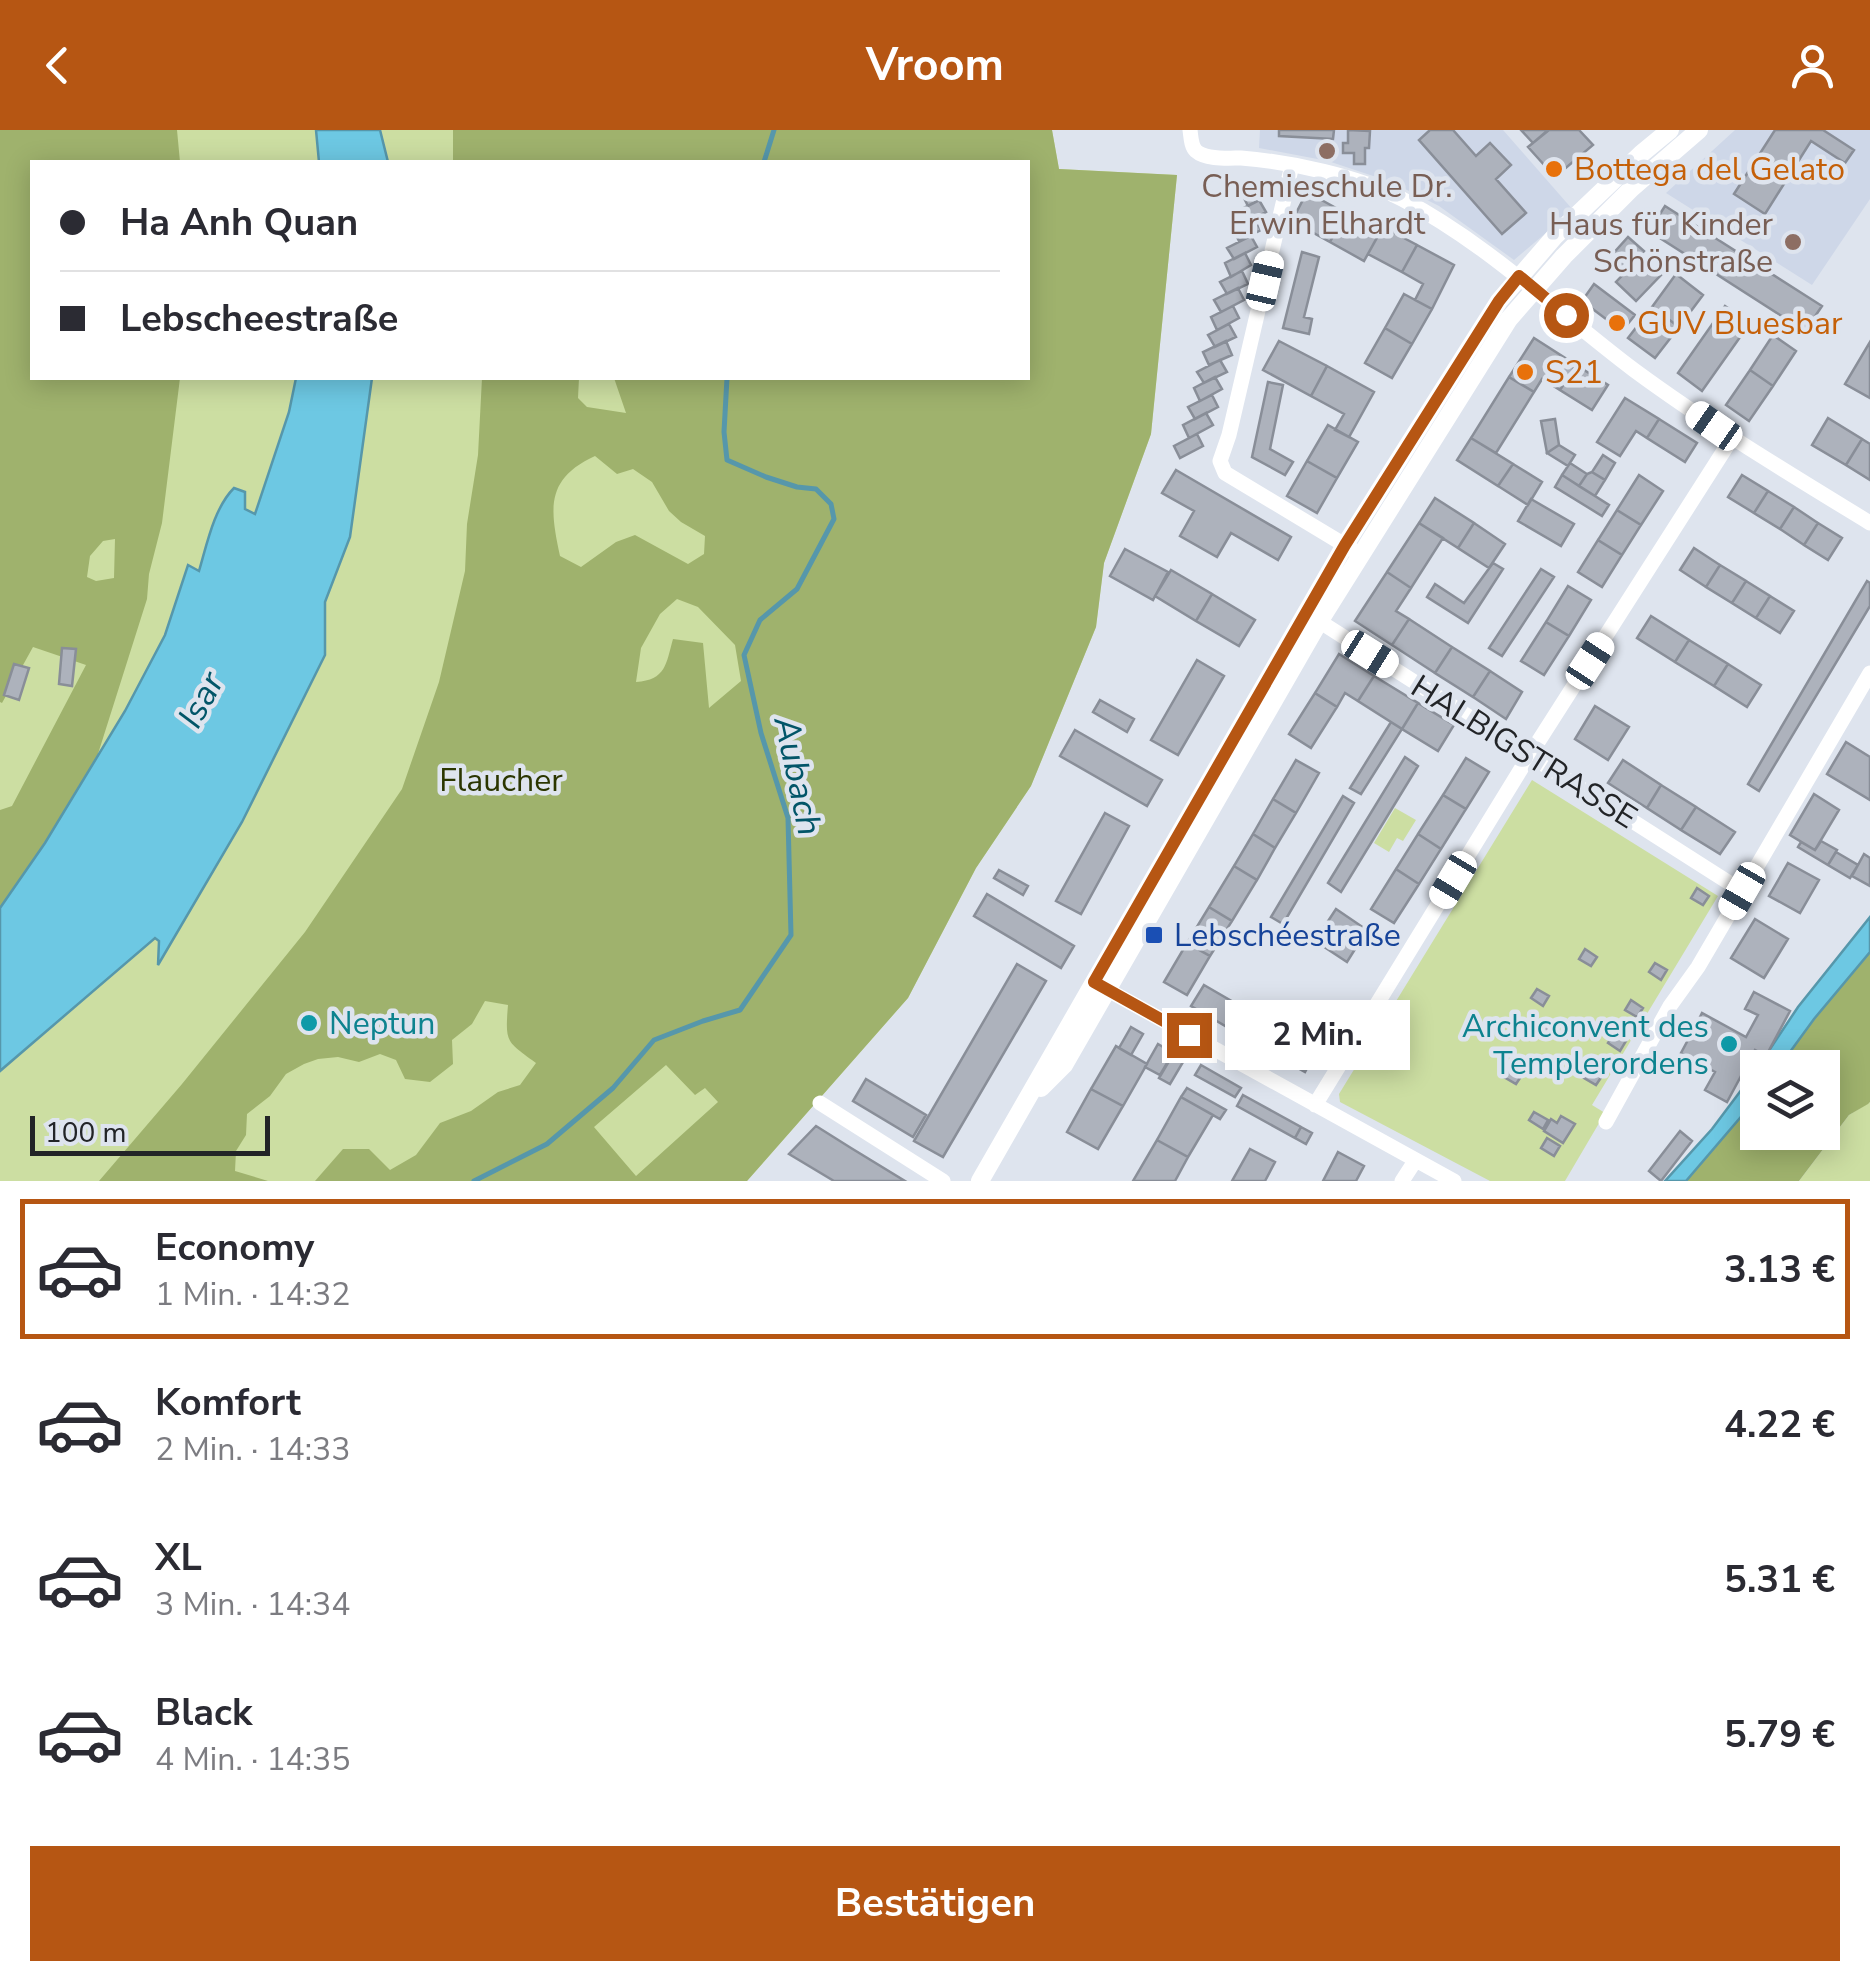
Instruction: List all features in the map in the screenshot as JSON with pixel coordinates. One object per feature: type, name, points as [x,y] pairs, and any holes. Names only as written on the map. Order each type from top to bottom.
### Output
[{"type":"street","points":[[1190,130],[1196,152],[1206,156],[1254,159],[1326,172],[1390,193],[1434,216],[1519,276],[1634,369],[1732,438],[1870,523]]},
{"type":"street","points":[[980,1181],[1027,1102],[1064,1065],[1101,986],[1499,301],[1555,236],[1670,130]]},
{"type":"street","points":[[1353,550],[1508,319],[1632,188],[1699,130]]},
{"type":"street","points":[[1292,165],[1220,461],[1225,473],[1353,550]]},
{"type":"street","points":[[1314,1105],[1529,756],[1732,438]]},
{"type":"street","name":"HALBIGSTRASSE","points":[[1313,618],[1742,891]]},
{"type":"street","points":[[1606,1122],[1670,1006],[1698,967],[1870,673]]},
{"type":"street","points":[[1101,986],[1454,1181]]},
{"type":"street","points":[[820,1103],[942,1181]]},
{"type":"street","points":[[1402,1181],[1415,1161]]},
{"type":"shaded area","points":[[1260,130],[1503,130],[1573,210],[1514,260],[1439,206],[1391,182],[1328,161],[1259,148]]},
{"type":"shaded area","name":"Haus für Kinder Schönstraße","points":[[1735,130],[1870,130],[1870,199],[1812,285],[1666,193]]},
{"type":"green space","name":"Flaucher","points":[[0,130],[1052,130],[1059,169],[1177,175],[1151,434],[1104,563],[1096,627],[1031,786],[976,868],[908,998],[747,1181],[0,1181]]},
{"type":"green space","points":[[0,130],[177,130],[180,160],[30,160],[30,380],[180,380],[162,523],[147,599],[97,757],[0,908],[0,810],[12,806],[86,665],[33,647],[2,703]],"holes":[[[115,539],[114,578],[96,581],[87,577],[90,556],[103,541]]]},
{"type":"green space","points":[[453,130],[1052,130],[1059,169],[1177,175],[1151,434],[1104,563],[1096,627],[1031,786],[976,868],[908,998],[747,1181],[315,1181],[343,1149],[369,1149],[390,1170],[416,1155],[440,1123],[471,1111],[498,1092],[520,1085],[536,1063],[510,1040],[508,1005],[485,1001],[472,1024],[452,1040],[453,1064],[430,1082],[405,1079],[396,1060],[380,1054],[359,1062],[338,1057],[318,1059],[286,1074],[270,1096],[247,1114],[246,1135],[236,1151],[235,1171],[268,1181],[99,1181],[305,932],[402,789],[439,682],[465,571],[482,380],[579,380],[578,398],[587,407],[626,413],[615,380],[1030,380],[1030,160],[453,160]],"holes":[[[595,456],[617,474],[633,469],[652,482],[669,511],[705,536],[704,554],[688,564],[635,535],[616,542],[581,567],[560,556],[553,510],[559,485],[579,465]],[[677,599],[698,607],[735,645],[741,681],[709,708],[703,643],[673,639],[659,674],[636,682],[641,648],[660,614]],[[666,1065],[695,1095],[705,1088],[718,1102],[636,1176],[594,1127]]]},
{"type":"green space","points":[[1532,780],[1718,896],[1592,1105],[1605,1113],[1565,1181],[1490,1181],[1340,1102],[1339,1094]]},
{"type":"green space","points":[[1395,808],[1416,820],[1403,841],[1397,838],[1389,852],[1374,843]]},
{"type":"green space","points":[[1870,952],[1870,1102],[1849,1115],[1840,1127],[1840,1050],[1791,1050]]},
{"type":"green space","points":[[1870,1102],[1870,1181],[1799,1181],[1822,1150],[1840,1150],[1840,1127],[1849,1115]]},
{"type":"green space","points":[[1740,1118],[1740,1150],[1822,1150],[1799,1181],[1686,1181]]},
{"type":"water","points":[[316,130],[380,130],[388,160],[319,160]]},
{"type":"water","name":"Isar","points":[[296,380],[372,380],[350,537],[325,602],[325,655],[242,822],[158,965],[159,941],[155,938],[0,1071],[0,908],[45,843],[125,711],[165,635],[188,565],[199,571],[216,516],[234,488],[245,492],[245,509],[255,514]]},
{"type":"water","points":[[1870,917],[1870,952],[1791,1050],[1769,1050],[1798,1007]]},
{"type":"water","points":[[1740,1092],[1740,1118],[1686,1181],[1665,1181]]},
{"type":"building","points":[[1279,130],[1334,130],[1333,139],[1279,136]]},
{"type":"building","points":[[1348,130],[1370,131],[1365,164],[1354,164],[1354,153],[1343,153]]},
{"type":"building","points":[[1430,130],[1453,130],[1476,156],[1490,143],[1511,165],[1496,179],[1526,213],[1502,234],[1419,140]]},
{"type":"building","points":[[1521,130],[1548,130],[1533,143]]},
{"type":"building","points":[[1549,130],[1579,130],[1593,145],[1555,177],[1528,147]]},
{"type":"building","points":[[1775,130],[1823,130],[1854,150],[1845,163],[1811,141],[1765,214],[1734,194]]},
{"type":"building","points":[[1265,181],[1271,194],[1248,206],[1242,194]]},
{"type":"building","points":[[1307,192],[1345,213],[1330,242],[1292,221]]},
{"type":"building","points":[[1259,200],[1266,212],[1243,224],[1236,212]]},
{"type":"building","points":[[1665,206],[1822,306],[1805,331],[1649,231]]},
{"type":"building","points":[[1345,213],[1380,232],[1364,261],[1330,242]]},
{"type":"building","points":[[1254,218],[1261,230],[1239,241],[1233,229]]},
{"type":"building","points":[[1383,227],[1417,245],[1402,272],[1368,254]]},
{"type":"building","points":[[1251,236],[1257,247],[1234,259],[1227,248]]},
{"type":"building","points":[[1628,237],[1644,251],[1626,271],[1610,257]]},
{"type":"building","points":[[1417,245],[1454,265],[1432,309],[1415,300],[1423,284],[1402,272]]},
{"type":"building","points":[[1302,252],[1319,257],[1304,317],[1312,319],[1309,334],[1283,328]]},
{"type":"building","points":[[1245,253],[1251,265],[1231,277],[1225,263]]},
{"type":"building","points":[[1641,256],[1661,275],[1636,301],[1616,282]]},
{"type":"building","points":[[1242,271],[1248,284],[1227,294],[1220,282]]},
{"type":"building","points":[[1676,274],[1703,295],[1679,327],[1652,307]]},
{"type":"building","points":[[1594,284],[1635,315],[1622,331],[1582,301]]},
{"type":"building","points":[[1238,288],[1244,300],[1221,312],[1214,300]]},
{"type":"building","points":[[1404,294],[1432,309],[1412,344],[1385,328]]},
{"type":"building","points":[[1233,306],[1239,318],[1217,330],[1211,317]]},
{"type":"building","points":[[1725,306],[1750,323],[1702,391],[1678,373]]},
{"type":"building","points":[[1652,307],[1679,327],[1655,358],[1628,338]]},
{"type":"building","points":[[1229,324],[1236,337],[1215,347],[1208,335]]},
{"type":"building","points":[[1385,328],[1412,344],[1392,378],[1365,363]]},
{"type":"building","points":[[1773,335],[1796,351],[1773,386],[1750,370]]},
{"type":"building","points":[[1534,338],[1576,365],[1560,390],[1542,379],[1534,392],[1509,377]]},
{"type":"building","points":[[1226,341],[1232,355],[1209,365],[1203,352]]},
{"type":"building","points":[[1279,341],[1327,366],[1311,396],[1263,370]]},
{"type":"building","points":[[1870,342],[1870,398],[1845,384]]},
{"type":"building","points":[[1220,360],[1227,372],[1204,383],[1197,372]]},
{"type":"building","points":[[1576,365],[1608,385],[1592,410],[1560,390]]},
{"type":"building","points":[[1327,366],[1374,392],[1349,437],[1335,430],[1344,414],[1311,396]]},
{"type":"building","points":[[1750,370],[1773,386],[1749,421],[1726,405]]},
{"type":"building","points":[[1215,377],[1222,389],[1200,401],[1194,388]]},
{"type":"building","points":[[1509,377],[1534,392],[1496,453],[1471,438]]},
{"type":"building","points":[[1268,382],[1283,385],[1270,449],[1293,462],[1285,475],[1252,457]]},
{"type":"building","points":[[1212,395],[1218,407],[1195,419],[1188,407]]},
{"type":"building","points":[[1625,398],[1659,419],[1647,438],[1636,431],[1620,456],[1597,442]]},
{"type":"building","points":[[1206,413],[1213,425],[1189,438],[1183,425]]},
{"type":"building","points":[[1828,418],[1862,439],[1846,465],[1812,445]]},
{"type":"building","points":[[1555,419],[1559,445],[1547,453],[1541,421]]},
{"type":"building","points":[[1659,419],[1697,443],[1685,462],[1647,438]]},
{"type":"building","points":[[1328,425],[1358,442],[1337,478],[1307,461]]},
{"type":"building","points":[[1197,434],[1203,446],[1180,458],[1174,446]]},
{"type":"building","points":[[1471,438],[1513,464],[1498,486],[1457,460]]},
{"type":"building","points":[[1862,439],[1870,444],[1870,480],[1846,465]]},
{"type":"building","points":[[1559,445],[1575,455],[1568,466],[1547,453]]},
{"type":"building","points":[[1603,455],[1615,463],[1605,480],[1592,472]]},
{"type":"building","points":[[1307,461],[1337,478],[1317,513],[1287,496]]},
{"type":"building","points":[[1570,463],[1587,474],[1579,486],[1562,475]]},
{"type":"building","points":[[1513,464],[1542,482],[1528,505],[1498,486]]},
{"type":"building","points":[[1176,470],[1291,537],[1278,560],[1231,533],[1217,557],[1180,536],[1194,511],[1162,493]]},
{"type":"building","points":[[1592,472],[1605,480],[1595,496],[1579,486]]},
{"type":"building","points":[[1562,475],[1609,505],[1602,516],[1555,487]]},
{"type":"building","points":[[1639,475],[1663,491],[1641,525],[1617,510]]},
{"type":"building","points":[[1742,475],[1768,491],[1754,513],[1728,497]]},
{"type":"building","points":[[1768,491],[1794,507],[1780,529],[1754,513]]},
{"type":"building","points":[[1435,498],[1474,523],[1458,548],[1419,523]]},
{"type":"building","points":[[1531,499],[1574,524],[1561,546],[1518,521]]},
{"type":"building","points":[[1794,507],[1818,523],[1804,545],[1780,529]]},
{"type":"building","points":[[1617,510],[1641,525],[1622,555],[1598,540]]},
{"type":"building","points":[[1419,523],[1443,538],[1411,588],[1387,572]]},
{"type":"building","points":[[1474,523],[1505,544],[1489,568],[1458,548]]},
{"type":"building","points":[[1818,523],[1842,538],[1828,560],[1804,545]]},
{"type":"building","points":[[1598,540],[1622,555],[1602,587],[1578,572]]},
{"type":"building","points":[[1694,548],[1720,565],[1706,587],[1680,570]]},
{"type":"building","points":[[1125,549],[1168,572],[1153,600],[1110,576]]},
{"type":"building","points":[[1493,563],[1503,569],[1468,623],[1427,597],[1435,584],[1464,603]]},
{"type":"building","points":[[1720,565],[1746,581],[1732,603],[1706,587]]},
{"type":"building","points":[[1541,569],[1554,577],[1502,656],[1489,648]]},
{"type":"building","points":[[1171,570],[1212,594],[1196,621],[1155,596]]},
{"type":"building","points":[[1387,572],[1411,588],[1396,611],[1409,619],[1392,645],[1355,621]]},
{"type":"building","points":[[1746,581],[1770,596],[1756,618],[1732,603]]},
{"type":"building","points":[[1867,581],[1870,606],[1759,791],[1748,784]]},
{"type":"building","points":[[1568,586],[1591,600],[1569,636],[1546,622]]},
{"type":"building","points":[[1212,594],[1255,620],[1239,646],[1196,621]]},
{"type":"building","points":[[1770,596],[1794,611],[1780,633],[1756,618]]},
{"type":"building","points":[[1651,616],[1689,640],[1675,662],[1637,638]]},
{"type":"building","points":[[1409,619],[1452,647],[1435,673],[1392,645]]},
{"type":"building","points":[[1546,622],[1569,636],[1544,675],[1521,661]]},
{"type":"building","points":[[1689,640],[1728,664],[1714,686],[1675,662]]},
{"type":"building","points":[[1452,647],[1490,671],[1473,697],[1435,673]]},
{"type":"building","points":[[62,648],[76,649],[72,686],[59,684]]},
{"type":"building","points":[[1339,654],[1374,676],[1358,701],[1345,693],[1337,707],[1315,693]]},
{"type":"building","points":[[1197,660],[1224,676],[1178,755],[1151,740]]},
{"type":"building","points":[[14,664],[29,668],[19,700],[4,695]]},
{"type":"building","points":[[1728,664],[1761,685],[1747,707],[1714,686]]},
{"type":"building","points":[[1490,671],[1522,692],[1506,719],[1473,697]]},
{"type":"building","points":[[1374,676],[1418,703],[1402,729],[1358,701]]},
{"type":"building","points":[[1315,693],[1337,707],[1311,748],[1289,734]]},
{"type":"building","points":[[1100,700],[1134,719],[1127,732],[1093,712]]},
{"type":"building","points":[[1418,703],[1454,725],[1438,751],[1402,729]]},
{"type":"building","points":[[1595,706],[1629,727],[1608,760],[1575,739]]},
{"type":"building","points":[[1391,722],[1402,729],[1361,794],[1350,788]]},
{"type":"building","points":[[1075,730],[1162,780],[1147,806],[1060,756]]},
{"type":"building","points":[[1846,742],[1870,757],[1870,800],[1827,774]]},
{"type":"building","points":[[1405,757],[1418,766],[1341,892],[1328,883]]},
{"type":"building","points":[[1466,758],[1489,772],[1466,809],[1443,795]]},
{"type":"building","points":[[1296,760],[1319,773],[1296,813],[1273,799]]},
{"type":"building","points":[[1623,760],[1661,785],[1647,808],[1608,783]]},
{"type":"building","points":[[1661,785],[1696,807],[1681,830],[1647,808]]},
{"type":"building","points":[[1814,794],[1839,810],[1815,850],[1790,835]]},
{"type":"building","points":[[1443,795],[1466,809],[1441,849],[1418,834]]},
{"type":"building","points":[[1343,796],[1354,803],[1283,924],[1271,917]]},
{"type":"building","points":[[1273,799],[1296,813],[1275,848],[1253,834]]},
{"type":"building","points":[[1696,807],[1735,832],[1720,854],[1681,830]]},
{"type":"building","points":[[1105,813],[1129,826],[1081,914],[1056,901]]},
{"type":"building","points":[[1253,834],[1275,848],[1257,880],[1234,866]]},
{"type":"building","points":[[1418,834],[1441,849],[1419,884],[1396,869]]},
{"type":"building","points":[[1821,841],[1837,850],[1828,865],[1798,847],[1801,842],[1815,850]]},
{"type":"building","points":[[1836,852],[1858,865],[1850,878],[1828,865]]},
{"type":"building","points":[[1864,854],[1870,858],[1870,886],[1852,876]]},
{"type":"building","points":[[1788,863],[1819,880],[1800,913],[1769,896]]},
{"type":"building","points":[[1234,866],[1257,880],[1232,921],[1209,907]]},
{"type":"building","points":[[1396,869],[1419,884],[1394,923],[1371,909]]},
{"type":"building","points":[[999,870],[1028,886],[1023,895],[994,878]]},
{"type":"building","points":[[1697,888],[1709,896],[1703,905],[1691,898]]},
{"type":"building","points":[[987,894],[1074,946],[1061,968],[974,916]]},
{"type":"building","points":[[1209,907],[1232,921],[1210,956],[1187,943]]},
{"type":"building","points":[[1336,909],[1367,930],[1347,962],[1315,941]]},
{"type":"building","points":[[1755,919],[1788,939],[1764,978],[1731,958]]},
{"type":"building","points":[[1187,943],[1210,956],[1187,995],[1164,982]]},
{"type":"building","points":[[1585,949],[1597,957],[1591,966],[1579,959]]},
{"type":"building","points":[[1655,963],[1667,970],[1661,980],[1649,972]]},
{"type":"building","points":[[1017,964],[1046,981],[943,1157],[914,1141]]},
{"type":"building","points":[[1204,985],[1240,1006],[1227,1027],[1191,1006]]},
{"type":"building","points":[[1537,989],[1549,996],[1543,1006],[1531,998]]},
{"type":"building","name":"Archiconvent des Templerordens","points":[[1754,992],[1790,1011],[1769,1050],[1740,1050],[1740,1078],[1727,1102],[1705,1090],[1715,1072],[1681,1053],[1689,1038],[1680,1033],[1687,1020],[1696,1025],[1702,1013],[1746,1037],[1758,1015],[1745,1009]]},
{"type":"building","points":[[1631,1000],[1643,1008],[1637,1017],[1625,1010]]},
{"type":"building","points":[[1240,1006],[1279,1028],[1266,1050],[1227,1027]]},
{"type":"building","points":[[1539,1021],[1551,1029],[1544,1038],[1532,1030]]},
{"type":"building","points":[[1131,1027],[1143,1034],[1131,1055],[1119,1048]]},
{"type":"building","points":[[1279,1028],[1317,1050],[1305,1072],[1266,1050]]},
{"type":"building","points":[[1614,1034],[1626,1041],[1620,1051],[1608,1043]]},
{"type":"building","points":[[1158,1044],[1173,1053],[1160,1075],[1145,1067]]},
{"type":"building","points":[[1116,1046],[1147,1064],[1123,1106],[1091,1089]]},
{"type":"building","points":[[1175,1051],[1186,1057],[1170,1084],[1159,1078]]},
{"type":"building","points":[[1516,1056],[1528,1063],[1522,1073],[1511,1066]]},
{"type":"building","points":[[1201,1065],[1241,1088],[1235,1097],[1195,1075]]},
{"type":"building","points":[[1510,1068],[1522,1075],[1516,1084],[1504,1077]]},
{"type":"building","points":[[1590,1068],[1602,1076],[1596,1085],[1584,1078]]},
{"type":"building","points":[[866,1079],[926,1115],[913,1137],[853,1101]]},
{"type":"building","points":[[1187,1088],[1226,1110],[1220,1119],[1181,1097]]},
{"type":"building","points":[[1091,1089],[1123,1106],[1098,1149],[1067,1132]]},
{"type":"building","points":[[1243,1095],[1301,1127],[1295,1138],[1237,1106]]},
{"type":"building","points":[[1181,1097],[1213,1115],[1188,1157],[1157,1140]]},
{"type":"building","points":[[1534,1112],[1548,1120],[1543,1129],[1529,1120]]},
{"type":"building","points":[[1561,1116],[1575,1124],[1563,1143],[1544,1131],[1551,1119],[1557,1123]]},
{"type":"building","points":[[816,1126],[905,1181],[834,1181],[789,1154]]},
{"type":"building","points":[[1301,1127],[1312,1133],[1306,1144],[1295,1138]]},
{"type":"building","points":[[1680,1131],[1692,1141],[1661,1181],[1649,1171]]},
{"type":"building","points":[[1547,1138],[1560,1146],[1554,1156],[1541,1148]]},
{"type":"building","points":[[1157,1140],[1188,1157],[1175,1181],[1133,1181]]},
{"type":"building","points":[[1250,1149],[1275,1162],[1265,1181],[1232,1181]]},
{"type":"building","points":[[1338,1152],[1364,1166],[1356,1181],[1323,1181]]},
{"type":"waterway","name":"Aubach","points":[[765,160],[774,130]]},
{"type":"waterway","name":"Aubach","points":[[474,1181],[547,1144],[613,1088],[654,1040],[740,1010],[791,935],[788,818],[761,733],[744,655],[760,620],[797,589],[834,519],[831,504],[816,489],[766,477],[727,460],[727,380]]},
{"type":"place","name":"Chemieschule Dr. Erwin Elhardt","points":[[1327,151]]},
{"type":"place","name":"Bottega del Gelato","points":[[1554,169]]},
{"type":"place","name":"Haus für Kinder Schönstraße","points":[[1793,242]]},
{"type":"place","name":"GUV Bluesbar","points":[[1617,323]]},
{"type":"place","name":"S21","points":[[1525,372]]},
{"type":"place","name":"Lebschéestraße","points":[[1154,935]]},
{"type":"place","name":"Neptun","points":[[309,1023]]},
{"type":"place","name":"Archiconvent des Templerordens","points":[[1729,1044]]},
{"type":"route","points":[[1189,1035],[1094,982],[1345,545],[1499,301],[1519,276],[1566,315]]}]
